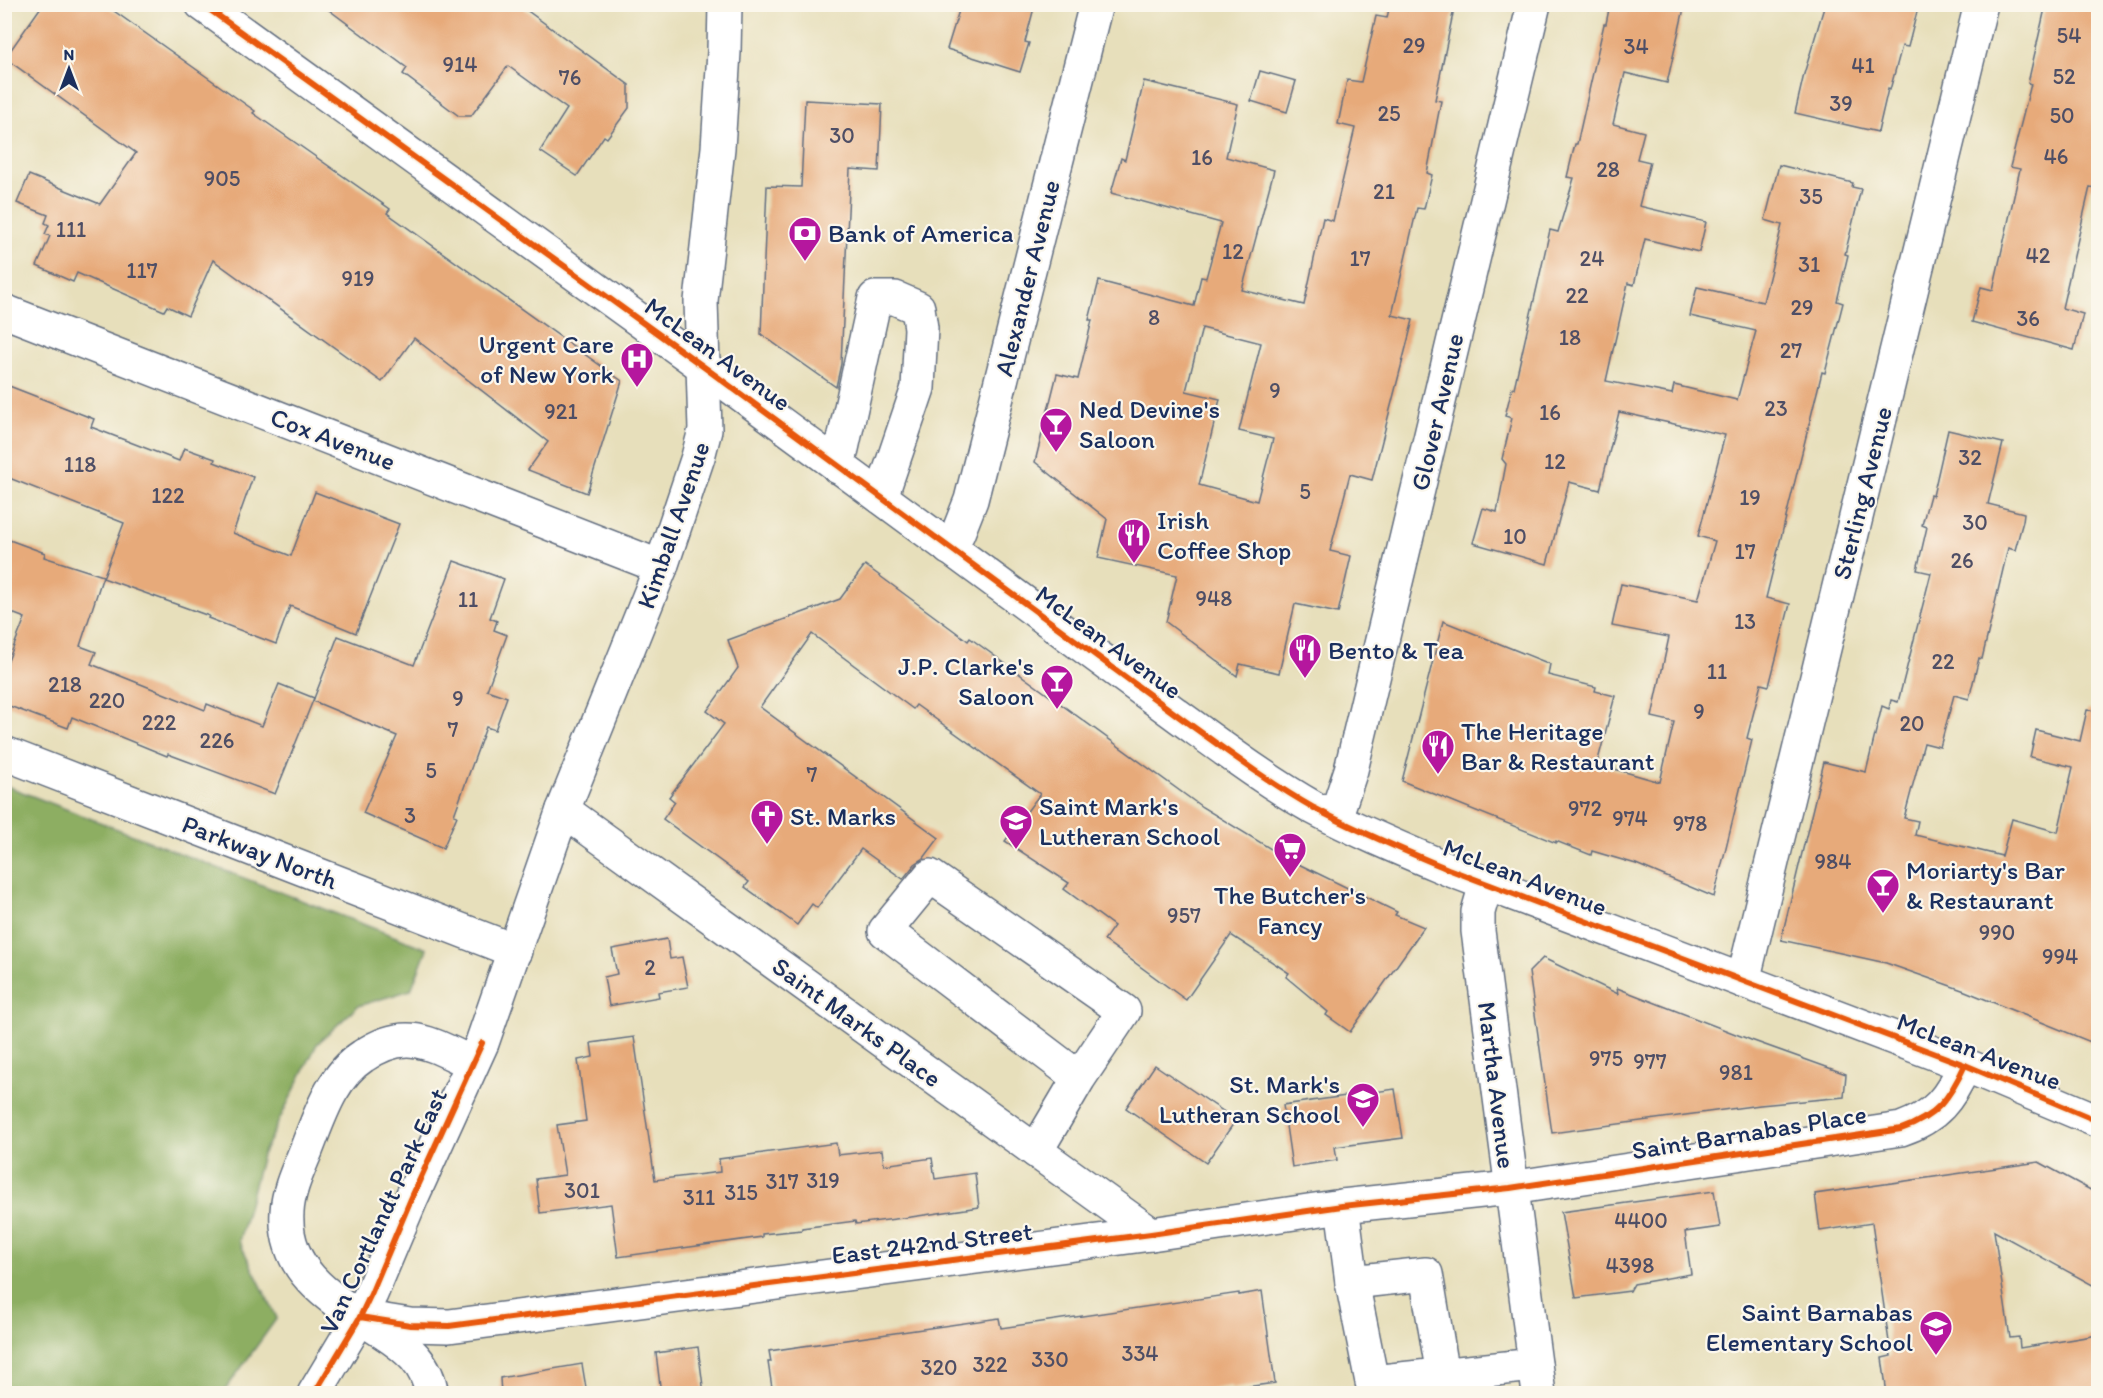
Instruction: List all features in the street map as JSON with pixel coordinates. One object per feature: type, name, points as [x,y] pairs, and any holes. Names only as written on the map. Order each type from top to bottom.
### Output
[{"type":"street","name":"Kimball Avenue","points":[[515,951],[563,810],[661,567],[687,495],[705,430],[701,301],[721,107],[725,4]]},
{"type":"street","name":"Alexander Avenue","points":[[949,548],[958,533],[971,500],[1096,4]]},
{"type":"street","name":"Glover Avenue","points":[[1335,818],[1345,795],[1356,754],[1534,4]]},
{"type":"street","name":"Sterling Avenue","points":[[1743,981],[1981,4]]},
{"type":"street","name":"McLean Avenue","points":[[218,9],[1219,746],[1312,807],[1414,855],[1486,884],[1965,1065],[2098,1120]]},
{"type":"street","points":[[838,467],[875,298],[895,298],[918,308],[921,328],[918,388],[881,498]]},
{"type":"street","name":"Cox Avenue","points":[[4,311],[661,567]]},
{"type":"street","name":"Parkway North","points":[[4,753],[515,951]]},
{"type":"street","name":"Saint Marks Place","points":[[563,810],[1151,1234]]},
{"type":"street","points":[[1036,1151],[1079,1078],[1124,1011],[930,876],[885,931],[1079,1078]]},
{"type":"street","name":"Martha Avenue","points":[[1486,884],[1478,912],[1478,931],[1510,1188],[1537,1379]]},
{"type":"street","name":"Van Cortlandt Park East","points":[[314,1394],[360,1317],[383,1267],[411,1199],[482,1043],[515,951]]},
{"type":"street","points":[[432,1394],[428,1376],[411,1352],[310,1279],[296,1261],[290,1245],[287,1211],[291,1190],[330,1093],[338,1080],[361,1057],[395,1041],[422,1040],[472,1063]]},
{"type":"street","name":"Saint Barnabas Place","points":[[1510,1188],[1901,1129],[1914,1125],[1938,1109],[1953,1091],[1965,1065]]},
{"type":"street","name":"East 242nd Street","points":[[360,1317],[410,1325],[449,1326],[1151,1234],[1342,1206],[1510,1188]]},
{"type":"street","points":[[1342,1206],[1352,1282],[1372,1382],[1443,1375],[1537,1379]]},
{"type":"street","points":[[1352,1282],[1426,1274],[1443,1375]]},
{"type":"green space","points":[[4,785],[427,949],[411,990],[358,1006],[317,1044],[262,1155],[239,1241],[277,1318],[223,1393],[5,1393]]},
{"type":"building","points":[[43,4],[104,4],[390,209],[387,213],[622,381],[587,493],[528,470],[548,442],[414,338],[382,382],[213,260],[188,316],[167,306],[164,311],[77,273],[73,282],[37,266],[50,236],[45,234],[49,225],[45,223],[48,215],[17,203],[29,175],[100,204],[136,153],[5,58]]},
{"type":"building","points":[[321,4],[518,4],[629,85],[629,108],[607,138],[604,136],[577,176],[540,151],[567,109],[508,66],[471,116],[459,116],[403,74],[407,68]]},
{"type":"building","points":[[961,4],[1035,4],[1025,42],[1029,43],[1020,72],[947,49]]},
{"type":"building","points":[[1390,4],[1455,4],[1435,100],[1441,101],[1427,173],[1432,175],[1424,209],[1417,208],[1392,315],[1413,320],[1372,480],[1350,474],[1330,551],[1351,556],[1338,613],[1295,604],[1279,673],[1240,664],[1237,676],[1166,622],[1177,575],[1098,558],[1107,519],[1035,462],[1057,374],[1078,379],[1099,281],[1194,306],[1201,277],[1206,278],[1221,223],[1111,193],[1121,158],[1125,160],[1144,81],[1238,104],[1226,157],[1274,170],[1242,290],[1304,305],[1323,218],[1333,221],[1355,128],[1338,124],[1347,80],[1361,82],[1376,16],[1387,18]],"holes":[[[1202,328],[1261,343],[1239,431],[1273,439],[1257,501],[1199,485],[1220,399],[1186,391]]]},
{"type":"building","points":[[1610,4],[1685,4],[1667,83],[1625,73],[1613,124],[1644,132],[1637,159],[1650,162],[1639,206],[1706,222],[1699,252],[1645,239],[1634,285],[1628,283],[1606,381],[1672,394],[1674,385],[1737,400],[1756,331],[1690,316],[1697,287],[1763,302],[1782,225],[1765,220],[1779,165],[1853,183],[1852,187],[1861,189],[1845,254],[1848,255],[1837,301],[1843,303],[1825,373],[1822,372],[1766,598],[1790,604],[1769,686],[1761,684],[1747,738],[1752,740],[1714,897],[1636,864],[1592,851],[1591,855],[1556,841],[1556,843],[1402,781],[1443,621],[1550,664],[1548,675],[1596,687],[1595,691],[1615,696],[1597,764],[1660,782],[1674,722],[1652,717],[1669,637],[1612,626],[1621,584],[1698,600],[1715,541],[1698,536],[1725,435],[1619,412],[1600,490],[1569,482],[1547,564],[1473,543],[1483,508],[1497,512],[1506,464],[1502,459],[1512,418],[1505,416],[1512,388],[1514,388],[1550,230],[1558,232],[1574,178],[1567,177]]},
{"type":"building","points":[[1825,4],[1919,4],[1908,47],[1902,46],[1890,90],[1888,89],[1878,132],[1795,113]]},
{"type":"building","points":[[2046,4],[2098,4],[2098,189],[2090,187],[2062,308],[2083,314],[2074,350],[1972,322],[1981,287],[1993,290],[2020,169],[2010,167],[2031,84],[2028,83]]},
{"type":"building","points":[[1260,71],[1296,81],[1287,112],[1251,101]]},
{"type":"building","name":"Bank of America","points":[[805,100],[882,104],[879,171],[850,169],[841,364],[836,387],[761,334],[767,186],[801,187]]},
{"type":"building","points":[[4,384],[94,419],[91,427],[179,461],[184,448],[215,459],[214,462],[253,477],[233,533],[291,556],[315,492],[399,524],[356,633],[290,606],[276,644],[208,618],[209,616],[103,578],[124,523],[4,476]]},
{"type":"building","points":[[1948,430],[2003,443],[1988,504],[2024,513],[2015,550],[2008,548],[1982,659],[1979,658],[1969,699],[1954,695],[1940,747],[1924,743],[1904,818],[1918,821],[1915,835],[2002,856],[2012,819],[2058,832],[2073,767],[2030,757],[2036,730],[2080,741],[2087,710],[2098,711],[2098,1045],[1965,991],[1886,963],[1781,940],[1824,762],[1866,772],[1882,706],[1889,709],[1891,700],[1898,702],[1931,573],[1917,570],[1927,527],[1922,525],[1930,495],[1933,496]]},
{"type":"building","points":[[4,538],[45,553],[44,557],[103,576],[80,646],[96,652],[91,664],[205,710],[207,704],[262,726],[279,684],[314,698],[275,794],[168,754],[167,756],[72,717],[68,728],[4,704],[4,671],[25,618],[4,610]]},
{"type":"building","points":[[454,561],[504,579],[490,618],[497,621],[494,630],[507,635],[487,690],[507,697],[495,730],[486,727],[454,815],[457,816],[443,848],[363,813],[397,736],[313,701],[338,636],[414,665]]},
{"type":"building","points":[[865,565],[968,641],[970,638],[1202,807],[1284,857],[1397,912],[1395,915],[1424,927],[1350,1032],[1326,1015],[1328,1012],[1286,977],[1289,973],[1231,935],[1186,1000],[1104,940],[1114,926],[1064,889],[1069,883],[1005,841],[1040,794],[916,705],[913,709],[812,634],[760,707],[939,838],[924,858],[915,864],[903,879],[861,849],[817,908],[812,904],[797,925],[745,887],[749,882],[663,819],[675,802],[669,797],[724,724],[707,711],[738,668],[728,640],[840,599]]},
{"type":"building","points":[[667,939],[670,959],[682,957],[688,987],[658,992],[659,997],[609,1006],[604,977],[617,974],[612,949]]},
{"type":"building","points":[[1543,958],[1618,994],[1617,988],[1846,1074],[1844,1097],[1760,1105],[1552,1133],[1529,972]]},
{"type":"building","points":[[634,1037],[655,1180],[720,1172],[719,1159],[836,1143],[838,1155],[882,1150],[884,1165],[932,1158],[935,1179],[975,1173],[979,1207],[856,1224],[855,1221],[802,1228],[802,1230],[762,1234],[762,1237],[618,1257],[611,1204],[540,1213],[536,1179],[565,1175],[557,1125],[586,1121],[578,1060],[593,1057],[591,1043]]},
{"type":"building","points":[[1155,1065],[1236,1120],[1206,1163],[1126,1108]]},
{"type":"building","points":[[1395,1089],[1403,1138],[1335,1147],[1337,1160],[1292,1167],[1283,1105]]},
{"type":"building","points":[[2039,1162],[2098,1194],[2098,1288],[1994,1231],[2010,1338],[2019,1337],[2020,1348],[2098,1335],[2098,1394],[1887,1394],[1882,1358],[1891,1356],[1872,1223],[1820,1231],[1815,1194]]},
{"type":"building","points":[[1714,1191],[1720,1227],[1685,1232],[1691,1274],[1634,1284],[1630,1291],[1576,1298],[1561,1212]]},
{"type":"building","points":[[1262,1291],[1275,1383],[1231,1389],[1231,1386],[1182,1394],[773,1394],[768,1362],[771,1362],[769,1351],[999,1318],[1001,1328]]},
{"type":"building","points":[[698,1347],[704,1394],[661,1394],[656,1353]]},
{"type":"building","points":[[582,1364],[587,1394],[501,1394],[500,1378]]},
{"type":"cycle path","points":[[202,4],[704,367],[1181,718],[1297,798],[1347,825],[1448,869],[1965,1065],[2098,1121]]},
{"type":"cycle path","points":[[314,1394],[360,1317],[482,1043]]},
{"type":"cycle path","points":[[360,1317],[410,1325],[449,1326],[1151,1234],[1342,1206],[1510,1188],[1901,1129],[1924,1119],[1933,1112],[1954,1087],[1965,1065]]},
{"type":"place","name":"Bank of America","points":[[805,262]]},
{"type":"place","name":"Urgent Care of New York","points":[[637,388]]},
{"type":"place","name":"Ned Devine's Saloon","points":[[1056,453]]},
{"type":"place","name":"Irish Coffee Shop","points":[[1134,564]]},
{"type":"place","name":"Bento & Tea","points":[[1305,679]]},
{"type":"place","name":"J.P. Clarke's Saloon","points":[[1057,710]]},
{"type":"place","name":"The Heritage Bar & Restaurant","points":[[1438,775]]},
{"type":"place","name":"St. Marks","points":[[767,845]]},
{"type":"place","name":"Saint Mark's Lutheran School","points":[[1016,850]]},
{"type":"place","name":"The Butcher's Fancy","points":[[1290,878]]},
{"type":"place","name":"Moriarty's Bar & Restaurant","points":[[1883,914]]},
{"type":"place","name":"St. Mark's Lutheran School","points":[[1363,1128]]},
{"type":"place","name":"Saint Barnabas Elementary School","points":[[1936,1356]]}]
